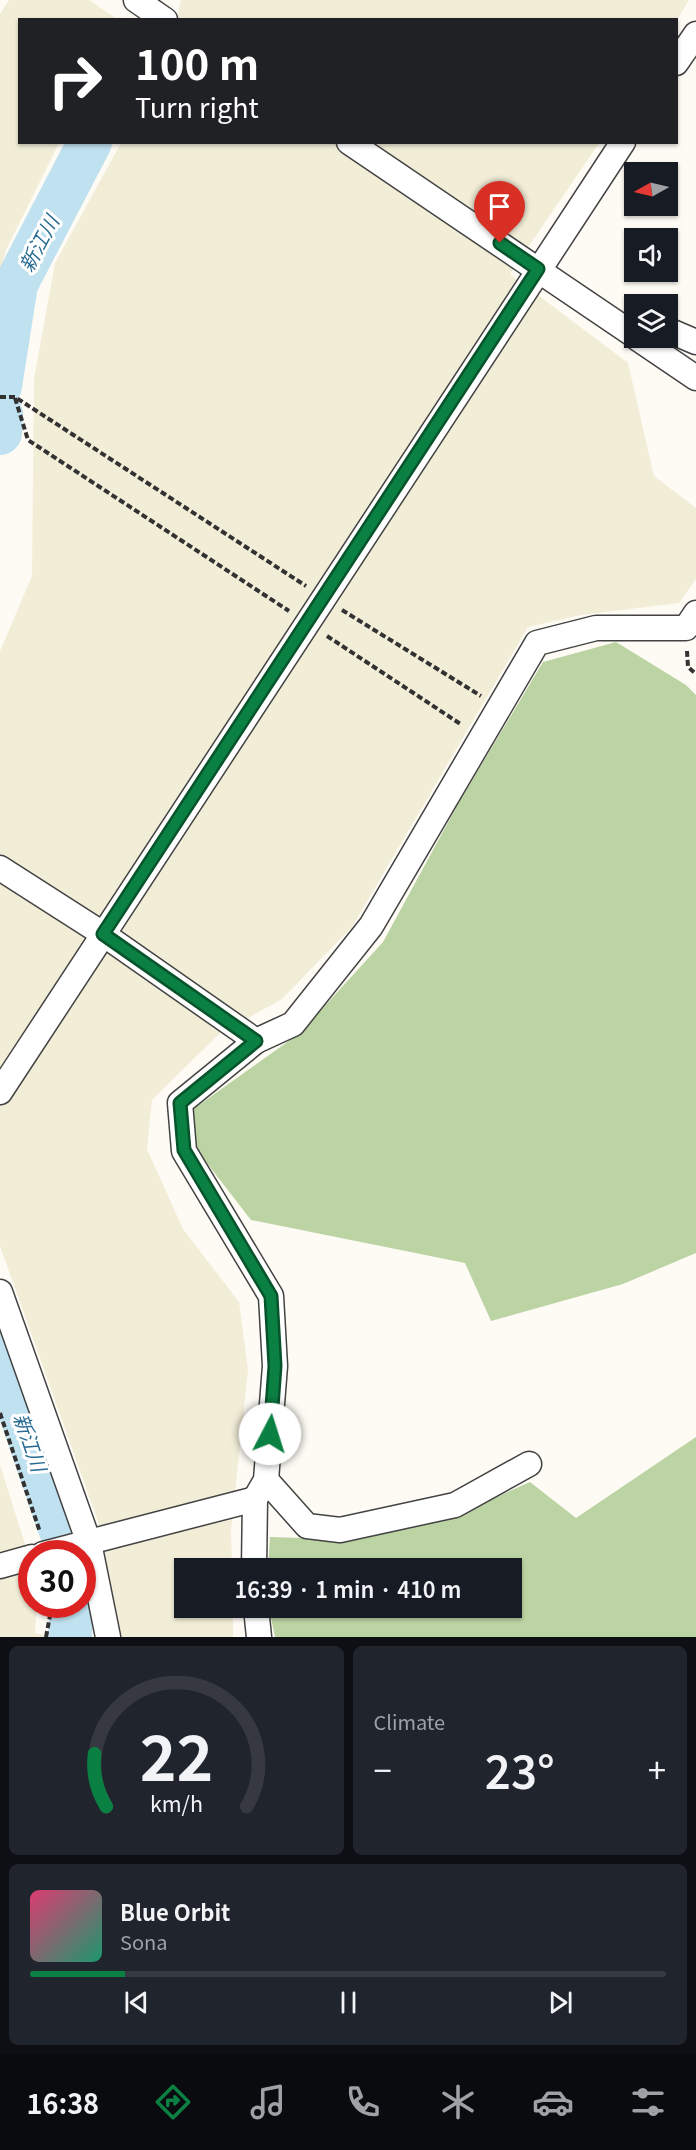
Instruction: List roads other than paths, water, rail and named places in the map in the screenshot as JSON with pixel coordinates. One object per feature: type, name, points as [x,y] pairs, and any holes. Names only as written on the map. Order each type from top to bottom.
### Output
[{"type":"street","points":[[136,0],[162,18]]},
{"type":"street","points":[[678,60],[696,34]]},
{"type":"street","points":[[353,144],[624,328]]},
{"type":"street","points":[[0,1092],[622,144]]},
{"type":"street","points":[[564,286],[624,312]]},
{"type":"street","points":[[678,334],[696,342]]},
{"type":"street","points":[[653,348],[696,378]]},
{"type":"street","points":[[255,1558],[260,1489],[275,1366],[271,1296],[184,1150],[180,1103],[256,1041],[293,1024],[371,926],[480,736],[537,643],[596,628],[686,628],[696,613]]},
{"type":"street","points":[[0,868],[103,934],[256,1041]]},
{"type":"street","points":[[0,1293],[88,1540]]},
{"type":"street","points":[[260,1489],[307,1526],[340,1530],[455,1505],[529,1464]]},
{"type":"street","points":[[96,1541],[260,1489]]},
{"type":"street","points":[[0,1566],[18,1561]]},
{"type":"street","points":[[96,1578],[108,1637]]},
{"type":"street","points":[[257,1618],[259,1637]]},
{"type":"waterway","name":"新江川","points":[[0,386],[16,284],[89,144]]},
{"type":"waterway","name":"新江川","points":[[0,433],[1,414]]},
{"type":"waterway","name":"新江川","points":[[0,1352],[61,1531]]},
{"type":"waterway","name":"新江川","points":[[70,1637],[71,1618]]}]
